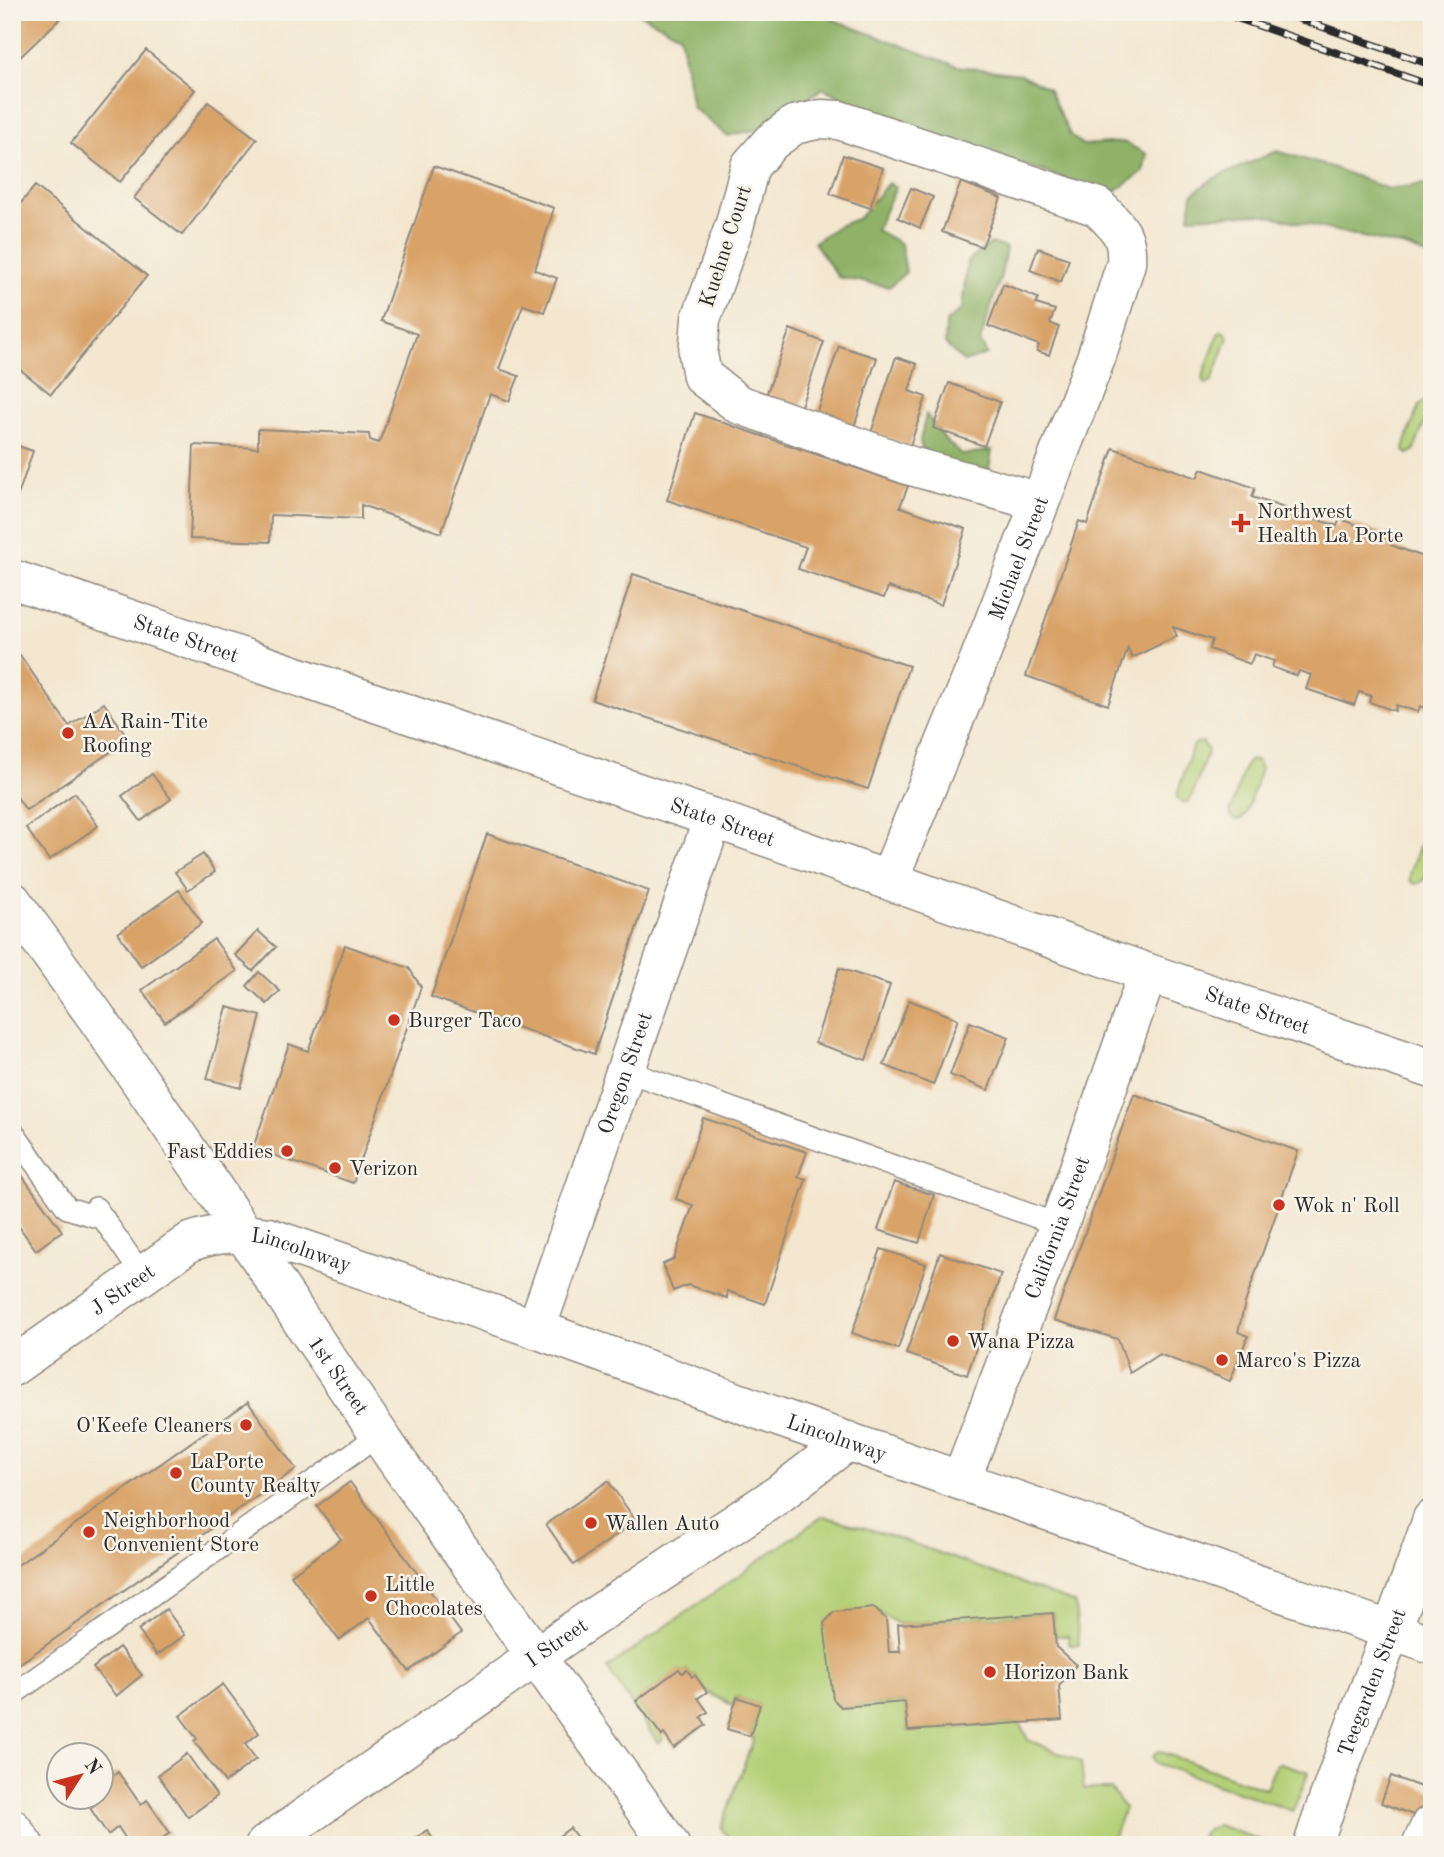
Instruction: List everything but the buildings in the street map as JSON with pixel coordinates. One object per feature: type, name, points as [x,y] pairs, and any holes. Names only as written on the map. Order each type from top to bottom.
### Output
[{"type":"street","name":"Kuehne Court","points":[[1040,502],[911,466],[738,404],[702,376],[698,354],[701,319],[734,227],[750,166],[771,142],[794,125],[821,119],[839,120],[1098,206],[1121,231]]},
{"type":"street","name":"Michael Street","points":[[889,879],[979,660],[1096,358],[1126,263],[1127,247],[1121,231]]},
{"type":"street","name":"State Street","points":[[12,579],[713,818],[1148,973],[1432,1069]]},
{"type":"street","name":"Oregon Street","points":[[536,1329],[713,818]]},
{"type":"street","name":"1st Street","points":[[12,901],[96,1017],[379,1435],[670,1845]]},
{"type":"street","name":"California Street","points":[[961,1480],[1059,1225],[1148,973]]},
{"type":"street","name":"J Street","points":[[12,1367],[190,1242],[215,1234],[242,1233]]},
{"type":"street","name":"Lincolnway","points":[[242,1233],[268,1237],[302,1248],[536,1329],[1137,1544],[1432,1645]]},
{"type":"street","name":"I Street","points":[[265,1845],[537,1657],[774,1499],[848,1441]]},
{"type":"street","name":"Teegarden Street","points":[[1313,1845],[1432,1519]]},
{"type":"street","points":[[12,1828],[24,1845]]},
{"type":"lane","points":[[626,1070],[1059,1225]]},
{"type":"lane","points":[[12,1131],[67,1208],[104,1219]]},
{"type":"lane","points":[[90,1200],[142,1275]]},
{"type":"lane","points":[[12,1695],[379,1435]]},
{"type":"lane","points":[[1412,1845],[1423,1819]]},
{"type":"green space","points":[[636,12],[826,12],[834,20],[957,66],[1020,74],[1048,88],[1070,135],[1083,145],[1123,142],[1147,154],[1143,172],[1111,194],[882,118],[823,88],[769,127],[727,136],[692,107],[680,35]]},
{"type":"green space","points":[[1277,151],[1334,168],[1388,189],[1432,183],[1432,257],[1406,247],[1262,214],[1189,217],[1192,194],[1214,178]]},
{"type":"green space","points":[[888,183],[896,187],[876,230],[901,244],[906,272],[889,287],[838,277],[814,242],[838,226],[859,218]]},
{"type":"green space","points":[[991,243],[1006,248],[1001,276],[980,341],[987,354],[964,362],[945,344],[946,322],[962,309],[967,262]]},
{"type":"green space","points":[[1221,331],[1226,333],[1228,338],[1213,378],[1207,384],[1203,381],[1204,374]]},
{"type":"green space","points":[[1425,401],[1429,408],[1414,451],[1408,454],[1404,451],[1405,445],[1419,405]]},
{"type":"green space","points":[[926,414],[945,440],[962,455],[992,450],[989,470],[926,463],[920,441]]},
{"type":"green space","points":[[1203,742],[1208,751],[1192,796],[1188,802],[1182,802],[1177,795],[1192,748],[1196,743]]},
{"type":"green space","points":[[1256,760],[1261,768],[1246,814],[1236,820],[1230,812],[1245,766],[1249,761]]},
{"type":"green space","points":[[1432,825],[1430,868],[1427,876],[1415,884],[1410,881],[1410,874],[1425,830]]},
{"type":"green space","points":[[823,1516],[890,1535],[1075,1603],[1079,1645],[1070,1645],[1068,1636],[1055,1636],[1053,1613],[898,1624],[874,1609],[825,1623],[834,1700],[841,1707],[905,1702],[908,1731],[1020,1723],[1028,1740],[1081,1762],[1084,1789],[1111,1789],[1124,1808],[1111,1845],[733,1845],[721,1828],[754,1738],[750,1736],[759,1705],[737,1697],[734,1706],[707,1692],[695,1675],[692,1677],[687,1670],[682,1673],[679,1670],[636,1701],[662,1736],[663,1739],[658,1743],[607,1668]]},
{"type":"green space","points":[[1158,1751],[1266,1789],[1276,1764],[1309,1772],[1293,1811],[1155,1763],[1152,1757]]},
{"type":"green space","points":[[1217,1825],[1274,1845],[1199,1845],[1203,1833]]},
{"type":"railway","points":[[1220,12],[1432,86]]},
{"type":"railway","points":[[1280,12],[1432,65]]},
{"type":"place","name":"Northwest Health La Porte","points":[[1241,523]]},
{"type":"place","name":"AA Rain-Tite Roofing","points":[[68,733]]},
{"type":"place","name":"Burger Taco","points":[[394,1020]]},
{"type":"place","name":"Fast Eddies","points":[[287,1151]]},
{"type":"place","name":"Verizon","points":[[335,1168]]},
{"type":"place","name":"Wok n' Roll","points":[[1279,1205]]},
{"type":"place","name":"Wana Pizza","points":[[953,1341]]},
{"type":"place","name":"Marco's Pizza","points":[[1222,1360]]},
{"type":"place","name":"O'Keefe Cleaners","points":[[246,1425]]},
{"type":"place","name":"LaPorte County Realty","points":[[176,1473]]},
{"type":"place","name":"Wallen Auto","points":[[591,1523]]},
{"type":"place","name":"Neighborhood Convenient Store","points":[[89,1532]]},
{"type":"place","name":"Little Chocolates","points":[[371,1596]]},
{"type":"place","name":"Horizon Bank","points":[[990,1672]]}]
